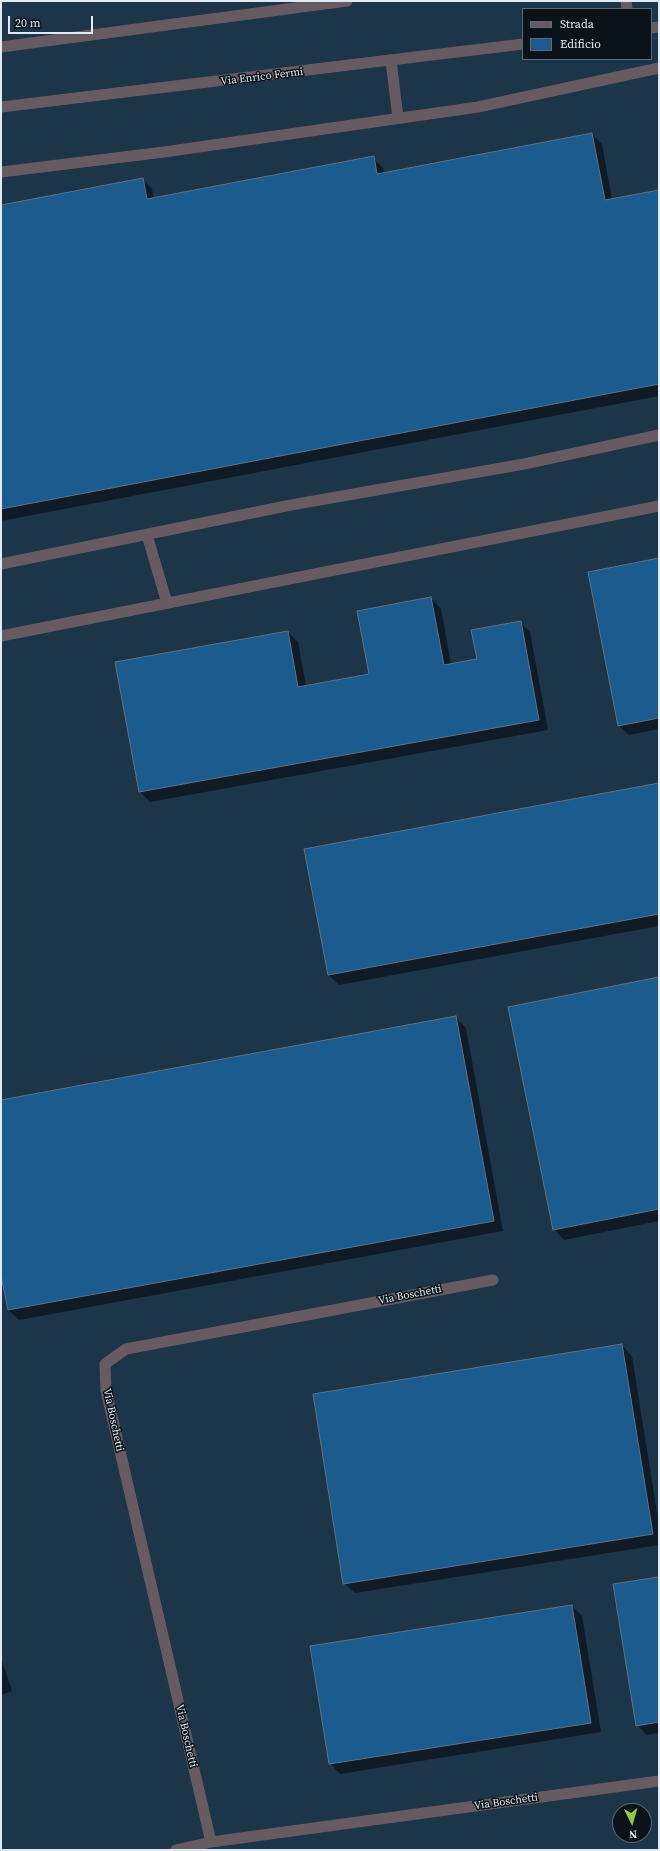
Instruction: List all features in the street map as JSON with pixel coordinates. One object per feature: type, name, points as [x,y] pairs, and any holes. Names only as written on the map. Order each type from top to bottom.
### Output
[{"type":"street","points":[[1,47],[347,1]]},
{"type":"street","name":"Via Enrico Fermi","points":[[1,107],[522,44]]},
{"type":"street","points":[[391,61],[398,118]]},
{"type":"street","points":[[1,172],[164,152],[478,107],[659,68]]},
{"type":"street","points":[[1,564],[291,505],[524,464],[659,435]]},
{"type":"street","points":[[1,636],[659,506]]},
{"type":"street","points":[[147,535],[167,603]]},
{"type":"street","name":"Via Boschetti","points":[[211,1842],[106,1390],[105,1364],[126,1348],[493,1280]]},
{"type":"street","name":"Via Boschetti","points":[[176,1850],[211,1842],[659,1781]]},
{"type":"shaded area","points":[[1,1],[659,1],[659,1850],[1,1850]]},
{"type":"building","points":[[592,133],[605,200],[659,190],[659,384],[1,509],[1,205],[143,178],[147,199],[374,156],[377,174]]},
{"type":"building","points":[[659,558],[659,718],[618,726],[588,572]]},
{"type":"building","points":[[431,597],[444,665],[477,659],[471,630],[521,621],[539,720],[139,792],[115,662],[288,631],[298,687],[369,674],[357,611]]},
{"type":"building","points":[[659,783],[659,914],[328,975],[304,849]]},
{"type":"building","points":[[659,977],[659,1209],[553,1230],[508,1007]]},
{"type":"building","points":[[456,1016],[494,1221],[8,1310],[1,1275],[1,1100]]},
{"type":"building","points":[[622,1344],[653,1534],[343,1584],[313,1394]]},
{"type":"building","points":[[659,1577],[659,1722],[636,1726],[613,1584]]},
{"type":"building","points":[[572,1605],[591,1723],[329,1764],[310,1646]]}]
